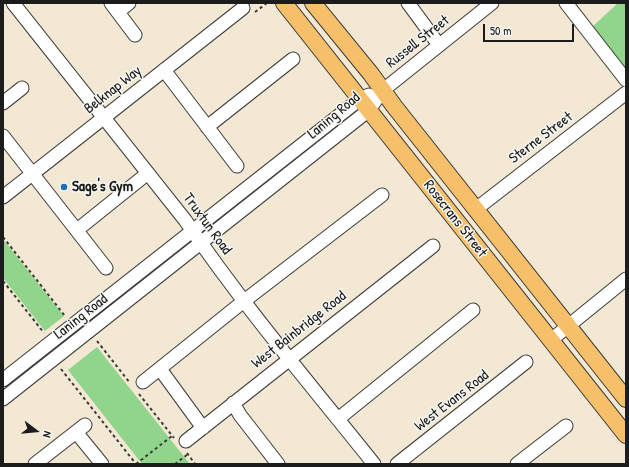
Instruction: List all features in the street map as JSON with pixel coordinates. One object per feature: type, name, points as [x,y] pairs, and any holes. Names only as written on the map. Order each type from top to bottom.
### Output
[{"type":"main road","name":"Rosecrans Street","points":[[284,3],[626,435]]},
{"type":"main road","name":"Rosecrans Street","points":[[314,3],[626,399]]},
{"type":"street","points":[[3,8],[9,3]]},
{"type":"street","name":"Truxtun Road","points":[[13,3],[148,173],[289,359],[374,464]]},
{"type":"street","points":[[129,3],[114,8],[135,35]]},
{"type":"street","points":[[408,3],[439,45]]},
{"type":"street","name":"Russell Street","points":[[382,90],[492,3]]},
{"type":"street","points":[[566,3],[626,80]]},
{"type":"street","name":"Belknap Way","points":[[3,198],[242,8]]},
{"type":"street","points":[[207,127],[293,59]]},
{"type":"street","points":[[164,70],[237,166]]},
{"type":"street","points":[[3,103],[22,88]]},
{"type":"street","name":"Laning Road","points":[[3,399],[201,243],[382,90]]},
{"type":"street","name":"Sterne Street","points":[[476,209],[626,93]]},
{"type":"street","name":"Laning Road","points":[[3,380],[192,231],[364,105]]},
{"type":"street","points":[[3,136],[106,268]]},
{"type":"street","points":[[77,230],[148,173]]},
{"type":"street","points":[[138,387],[244,301],[382,195]]},
{"type":"street","name":"West Bainbridge Road","points":[[182,444],[432,246]]},
{"type":"street","points":[[551,340],[626,279]]},
{"type":"street","points":[[338,419],[473,310]]},
{"type":"street","name":"West Evans Road","points":[[397,464],[526,362]]},
{"type":"street","points":[[160,369],[203,428]]},
{"type":"street","points":[[233,403],[240,415],[278,464]]},
{"type":"street","points":[[517,464],[566,426]]},
{"type":"street","points":[[35,464],[81,428],[102,464]]},
{"type":"path","points":[[3,237],[65,316]]},
{"type":"path","points":[[3,281],[44,333]]},
{"type":"path","points":[[95,338],[138,387],[172,436],[182,444],[195,464]]},
{"type":"path","points":[[59,366],[136,464],[172,436]]},
{"type":"path","points":[[175,464],[188,454]]},
{"type":"green space","points":[[618,3],[626,3],[626,76],[591,28]]},
{"type":"green space","points":[[3,239],[64,316],[45,331],[3,278]]},
{"type":"green space","points":[[97,347],[190,464],[142,464],[68,370]]},
{"type":"place","name":"Sage's Gym","points":[[64,187]]}]
